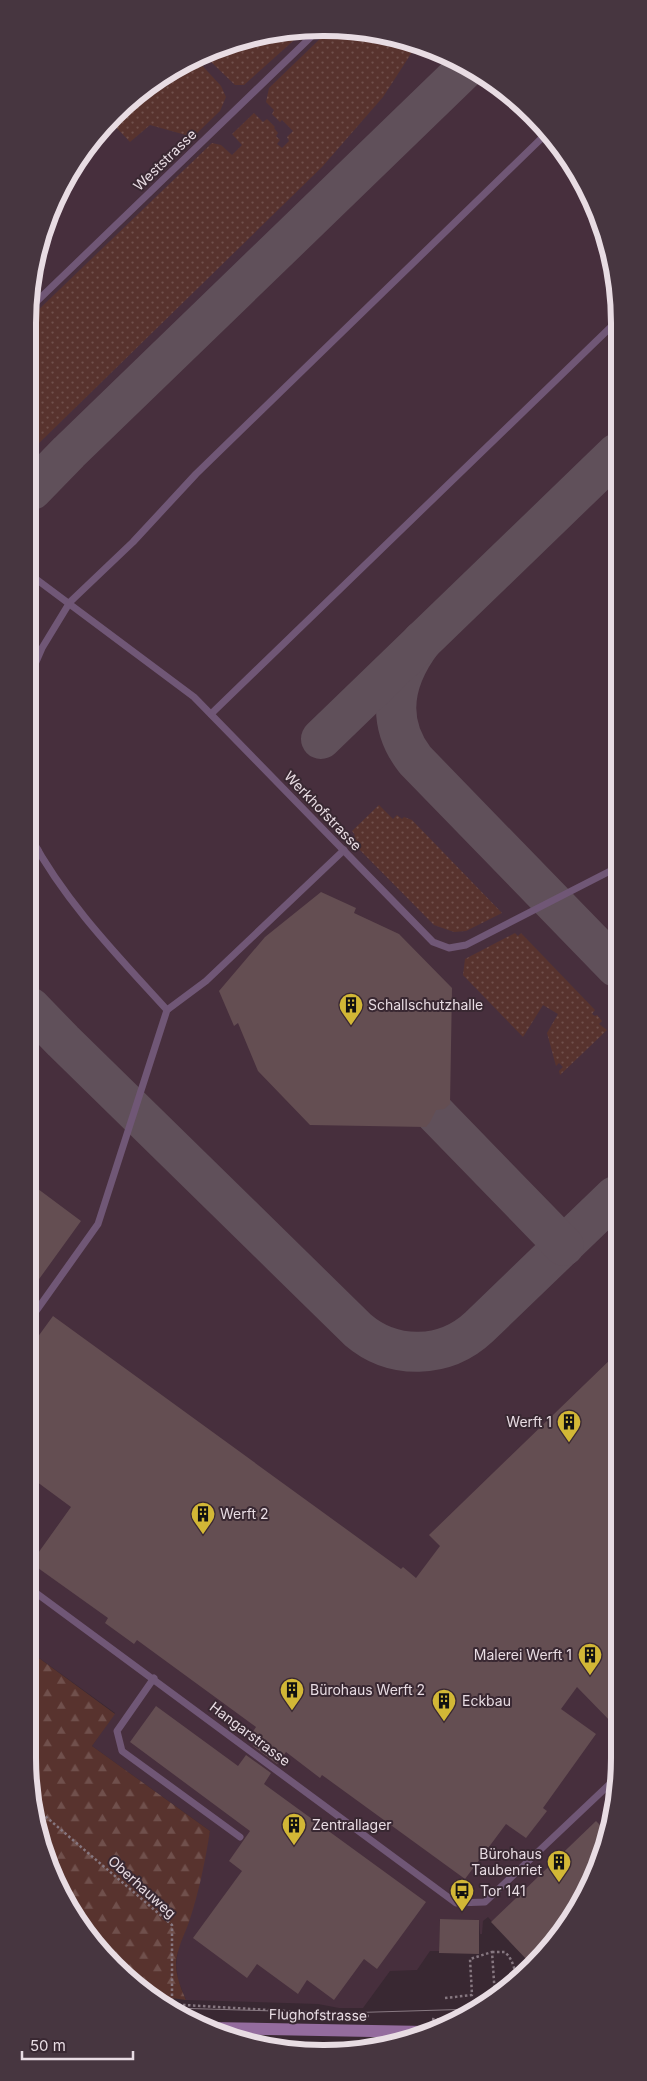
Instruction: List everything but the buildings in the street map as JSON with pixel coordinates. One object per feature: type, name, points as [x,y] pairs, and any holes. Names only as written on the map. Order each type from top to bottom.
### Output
[{"type":"main road","name":"Flughofstrasse","points":[[226,2028],[426,2026]]},
{"type":"lane","name":"Weststrasse","points":[[37,301],[311,37]]},
{"type":"lane","points":[[36,662],[42,648],[70,602],[133,542],[196,474],[542,138]]},
{"type":"lane","points":[[211,714],[611,327]]},
{"type":"lane","name":"Werkhofstrasse","points":[[36,579],[174,680],[211,714],[432,942],[449,948],[466,945],[611,871]]},
{"type":"lane","points":[[36,847],[49,870],[93,929],[167,1010]]},
{"type":"lane","points":[[36,1311],[98,1224],[167,1010],[206,981],[344,850]]},
{"type":"lane","name":"Hangarstrasse","points":[[36,1593],[154,1678],[456,1903],[485,1902],[609,1785]]},
{"type":"lane","points":[[154,1678],[117,1731],[122,1751],[240,1837]]},
{"type":"path","name":"Oberhauweg","points":[[42,1813],[172,1925],[171,2000]]},
{"type":"path","points":[[492,1952],[494,1988]]},
{"type":"path","points":[[446,1998],[472,1995],[470,1959],[492,1952],[505,1952],[510,1957],[515,1971]]},
{"type":"path","points":[[179,2005],[378,2016]]},
{"type":"shaded area","points":[[324,36],[361,39],[416,51],[451,66],[483,85],[527,120],[562,164],[581,196],[596,231],[608,286],[611,324],[611,1758],[608,1795],[601,1832],[589,1867],[572,1901],[551,1932],[528,1960],[488,1917],[483,1921],[482,1934],[480,1934],[479,1920],[440,1919],[439,1951],[430,1951],[417,1970],[390,1971],[363,2008],[339,2008],[318,2004],[186,2000],[178,1980],[176,1965],[178,1949],[188,1923],[210,1831],[92,1746],[115,1713],[36,1656],[36,324],[39,286],[51,231],[75,180],[96,149],[120,120],[149,96],[196,66],[231,51],[249,46],[305,37]]},
{"type":"green space","points":[[323,36],[361,39],[413,50],[383,97],[322,167],[36,446],[37,311],[212,143],[221,145],[232,155],[242,145],[232,134],[254,113],[263,122],[267,119],[275,127],[278,133],[276,136],[280,140],[277,144],[282,148],[289,141],[287,137],[293,131],[282,120],[280,122],[272,114],[274,110],[266,102],[269,88]]},
{"type":"green space","points":[[297,38],[244,85],[235,85],[209,60],[249,46]]},
{"type":"green space","points":[[201,64],[221,86],[226,97],[220,111],[193,137],[150,125],[130,142],[115,126],[149,96],[180,75]]},
{"type":"green space","points":[[379,805],[393,819],[397,815],[402,819],[404,817],[412,820],[502,913],[466,931],[454,932],[434,925],[350,840],[355,835],[352,831]]},
{"type":"green space","points":[[515,933],[518,936],[521,933],[595,1010],[592,1014],[597,1015],[602,1021],[599,1024],[607,1030],[560,1075],[559,1071],[563,1067],[559,1063],[556,1066],[547,1033],[558,1014],[543,1005],[523,1037],[463,975],[465,959]]},
{"type":"green space","points":[[36,1656],[115,1714],[92,1746],[210,1831],[196,1899],[179,1947],[176,1963],[178,1978],[186,2000],[166,1997],[120,1961],[85,1917],[66,1885],[58,1867],[46,1832],[37,1776]]},
{"type":"taxiway","points":[[36,486],[462,72]]},
{"type":"taxiway","points":[[321,739],[611,459]]},
{"type":"taxiway","points":[[423,640],[405,669],[396,699],[399,730],[405,745],[415,760],[611,962]]},
{"type":"taxiway","points":[[36,1013],[358,1330],[372,1340],[387,1347],[419,1352],[435,1350],[465,1338],[479,1327],[611,1200]]},
{"type":"taxiway","points":[[396,1073],[564,1246]]},
{"type":"tram line","points":[[184,2008],[342,2013],[461,2009]]},
{"type":"place","name":"Schallschutzhalle","points":[[351,1026]]},
{"type":"place","name":"Werft 1","points":[[569,1443]]},
{"type":"place","name":"Werft 2","points":[[203,1535]]},
{"type":"place","name":"Malerei Werft 1","points":[[590,1676]]},
{"type":"place","name":"Bürohaus Werft 2","points":[[292,1711]]},
{"type":"place","name":"Eckbau","points":[[444,1722]]},
{"type":"place","name":"Zentrallager","points":[[294,1846]]},
{"type":"place","name":"Bürohaus Taubenriet","points":[[559,1883]]},
{"type":"place","name":"Tor 141","points":[[462,1912]]}]
